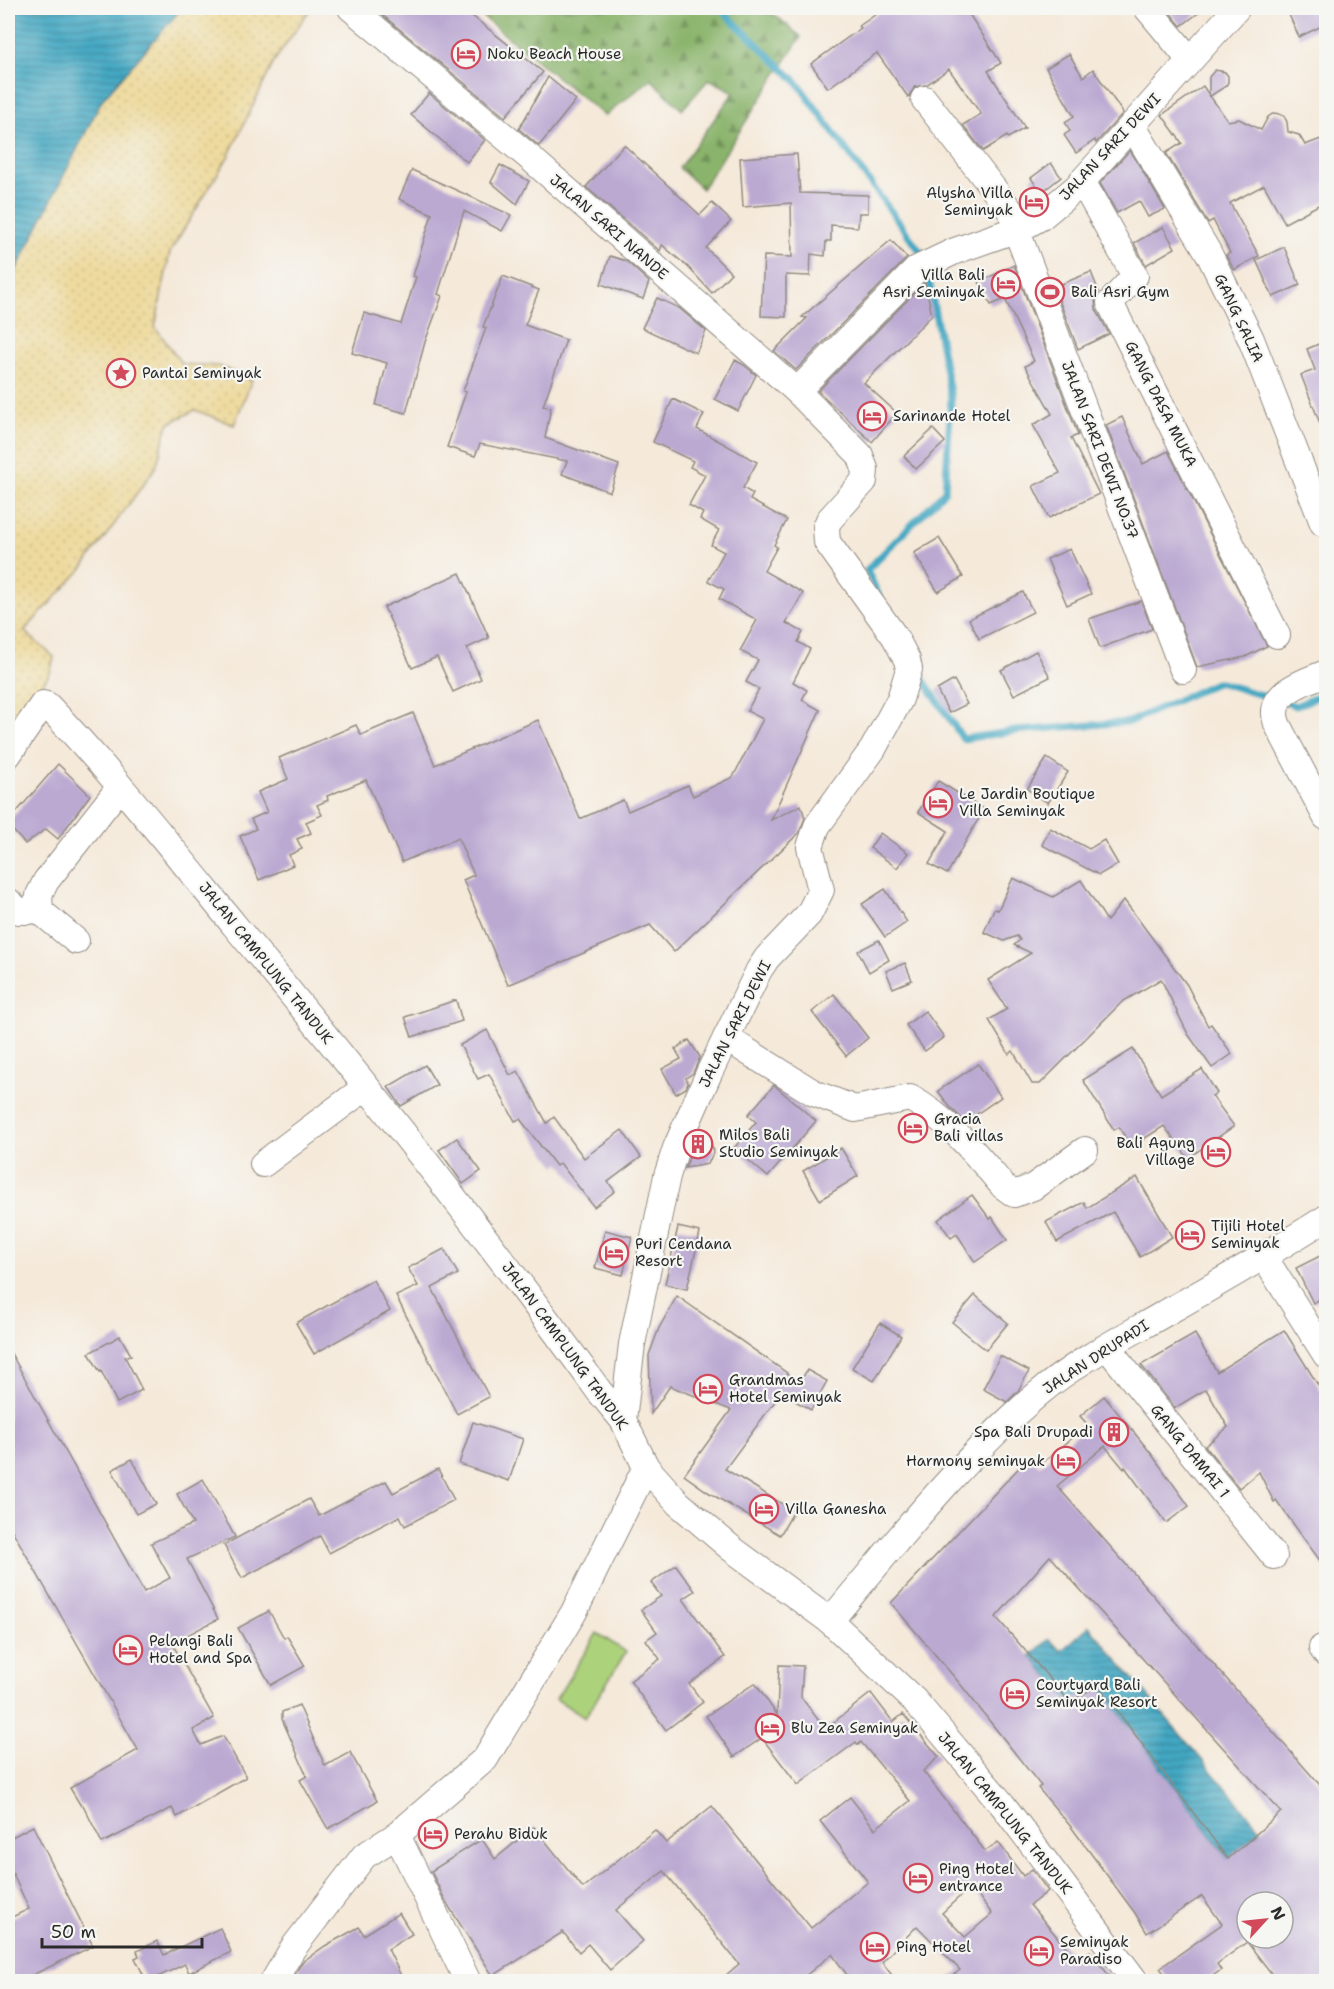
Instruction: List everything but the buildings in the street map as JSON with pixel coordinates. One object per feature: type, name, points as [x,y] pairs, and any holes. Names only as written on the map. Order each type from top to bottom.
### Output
[{"type":"street","name":"JALAN SARI NANDE","points":[[351,8],[529,157],[797,391],[860,455]]},
{"type":"street","points":[[1147,8],[1190,60]]},
{"type":"street","name":"JALAN SARI DEWI","points":[[797,391],[906,278],[933,261],[1019,228],[1041,217],[1082,181],[1237,8]]},
{"type":"street","name":"JALAN SARI DEWI NO.37","points":[[924,99],[1019,228],[1183,670]]},
{"type":"street","name":"GANG SALIA","points":[[1132,125],[1208,252],[1251,339],[1323,523]]},
{"type":"street","name":"GANG DASA MUKA","points":[[1082,181],[1135,276],[1110,303],[1277,635]]},
{"type":"street","name":"JALAN SARI DEWI","points":[[622,1420],[632,1344],[667,1176],[676,1148],[759,970],[767,958],[809,914],[821,890],[810,846],[817,826],[873,749],[900,699],[908,678],[907,660],[895,637],[827,542],[828,520],[864,481],[866,469],[860,455]]},
{"type":"street","points":[[1326,673],[1290,689],[1280,697],[1275,711],[1277,724],[1326,817]]},
{"type":"street","name":"JALAN CAMPLUNG TANDUK","points":[[8,755],[43,704],[47,705],[88,748],[454,1196],[622,1420],[646,1467],[678,1503],[732,1548],[830,1621],[908,1694],[1002,1804],[1136,1982]]},
{"type":"street","points":[[76,940],[40,910],[39,895],[46,881],[120,787]]},
{"type":"street","points":[[8,901],[19,911],[29,911],[38,903]]},
{"type":"street","points":[[726,1038],[814,1093],[855,1109],[910,1098],[929,1108],[948,1125],[1003,1186],[1014,1194],[1033,1187],[1085,1150]]},
{"type":"street","points":[[263,1164],[366,1087]]},
{"type":"street","name":"JALAN DRUPADI","points":[[830,1621],[909,1526],[956,1474],[1007,1422],[1046,1387],[1107,1347],[1264,1257],[1326,1218]]},
{"type":"street","points":[[1264,1257],[1326,1355]]},
{"type":"street","name":"GANG DAMAI 1","points":[[1107,1347],[1274,1556]]},
{"type":"street","points":[[273,1982],[293,1948],[364,1856],[398,1835],[485,1759],[574,1612],[646,1467]]},
{"type":"street","points":[[398,1835],[468,1982]]},
{"type":"green space","points":[[472,8],[748,8],[775,15],[801,37],[702,189],[679,168],[734,92],[709,79],[682,110],[651,79],[605,116]]},
{"type":"green space","points":[[597,1633],[626,1652],[585,1718],[556,1699]]},
{"type":"sand","name":"Pantai Seminyak","points":[[182,8],[311,8],[275,60],[228,157],[170,252],[155,327],[182,364],[219,366],[252,380],[234,425],[195,410],[168,424],[156,467],[81,570],[24,631],[54,657],[50,673],[8,735],[8,286],[102,100]]},
{"type":"water","points":[[8,8],[182,8],[102,100],[8,286]]},
{"type":"water","points":[[1089,1626],[1261,1830],[1228,1859],[1098,1686],[1070,1702],[1030,1656],[1049,1639],[1061,1651]]},
{"type":"waterway","points":[[719,8],[796,81],[925,258]]},
{"type":"waterway","points":[[879,596],[867,570],[945,491],[951,399],[927,269]]},
{"type":"waterway","points":[[915,667],[963,739],[1014,731],[1129,722],[1218,682],[1274,699]]},
{"type":"waterway","points":[[1284,702],[1296,706],[1326,693]]},
{"type":"place","name":"Noku Beach House","points":[[466,54]]},
{"type":"place","name":"Alysha Villa Seminyak","points":[[1034,202]]},
{"type":"place","name":"Villa Bali Asri Seminyak","points":[[1006,284]]},
{"type":"place","name":"Bali Asri Gym","points":[[1050,292]]},
{"type":"place","name":"Pantai Seminyak","points":[[121,373]]},
{"type":"place","name":"Sarinande Hotel","points":[[872,416]]},
{"type":"place","name":"Le Jardin Boutique Villa Seminyak","points":[[938,803]]},
{"type":"place","name":"Gracia Bali villas","points":[[913,1128]]},
{"type":"place","name":"Milos Bali Studio Seminyak","points":[[698,1144]]},
{"type":"place","name":"Bali Agung Village","points":[[1216,1152]]},
{"type":"place","name":"Tijili Hotel Seminyak","points":[[1190,1235]]},
{"type":"place","name":"Puri Cendana Resort","points":[[614,1253]]},
{"type":"place","name":"Grandmas Hotel Seminyak","points":[[708,1389]]},
{"type":"place","name":"Spa Bali Drupadi","points":[[1114,1432]]},
{"type":"place","name":"Harmony seminyak","points":[[1066,1461]]},
{"type":"place","name":"Villa Ganesha","points":[[764,1509]]},
{"type":"place","name":"Pelangi Bali Hotel and Spa","points":[[128,1650]]},
{"type":"place","name":"Courtyard Bali Seminyak Resort","points":[[1015,1694]]},
{"type":"place","name":"Blu Zea Seminyak","points":[[770,1728]]},
{"type":"place","name":"Perahu Biduk","points":[[433,1834]]},
{"type":"place","name":"Ping Hotel entrance","points":[[918,1878]]},
{"type":"place","name":"Ping Hotel","points":[[875,1947]]},
{"type":"place","name":"Seminyak Paradiso","points":[[1039,1951]]}]
